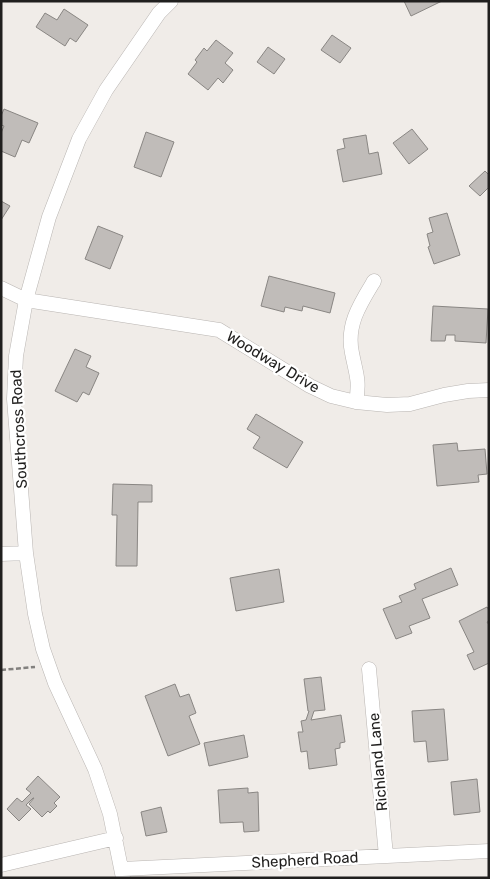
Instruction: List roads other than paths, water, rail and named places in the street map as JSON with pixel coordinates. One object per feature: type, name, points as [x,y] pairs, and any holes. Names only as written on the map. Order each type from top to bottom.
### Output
[{"type":"street","name":"Southcross Road","points":[[123,873],[116,838],[95,769],[49,666],[35,614],[26,553],[14,399],[16,356],[26,300],[49,217],[79,139],[106,90],[170,1]]},
{"type":"street","points":[[356,402],[358,376],[352,353],[351,333],[356,310],[374,281]]},
{"type":"street","name":"Woodway Drive","points":[[1,288],[26,300],[219,330],[310,386],[331,396],[356,402],[387,405],[410,404],[468,391],[489,390]]},
{"type":"street","points":[[1,554],[26,553]]},
{"type":"street","name":"Richland Lane","points":[[369,669],[386,856]]},
{"type":"street","points":[[1,865],[116,838]]},
{"type":"street","name":"Shepherd Road","points":[[123,873],[489,850]]}]
